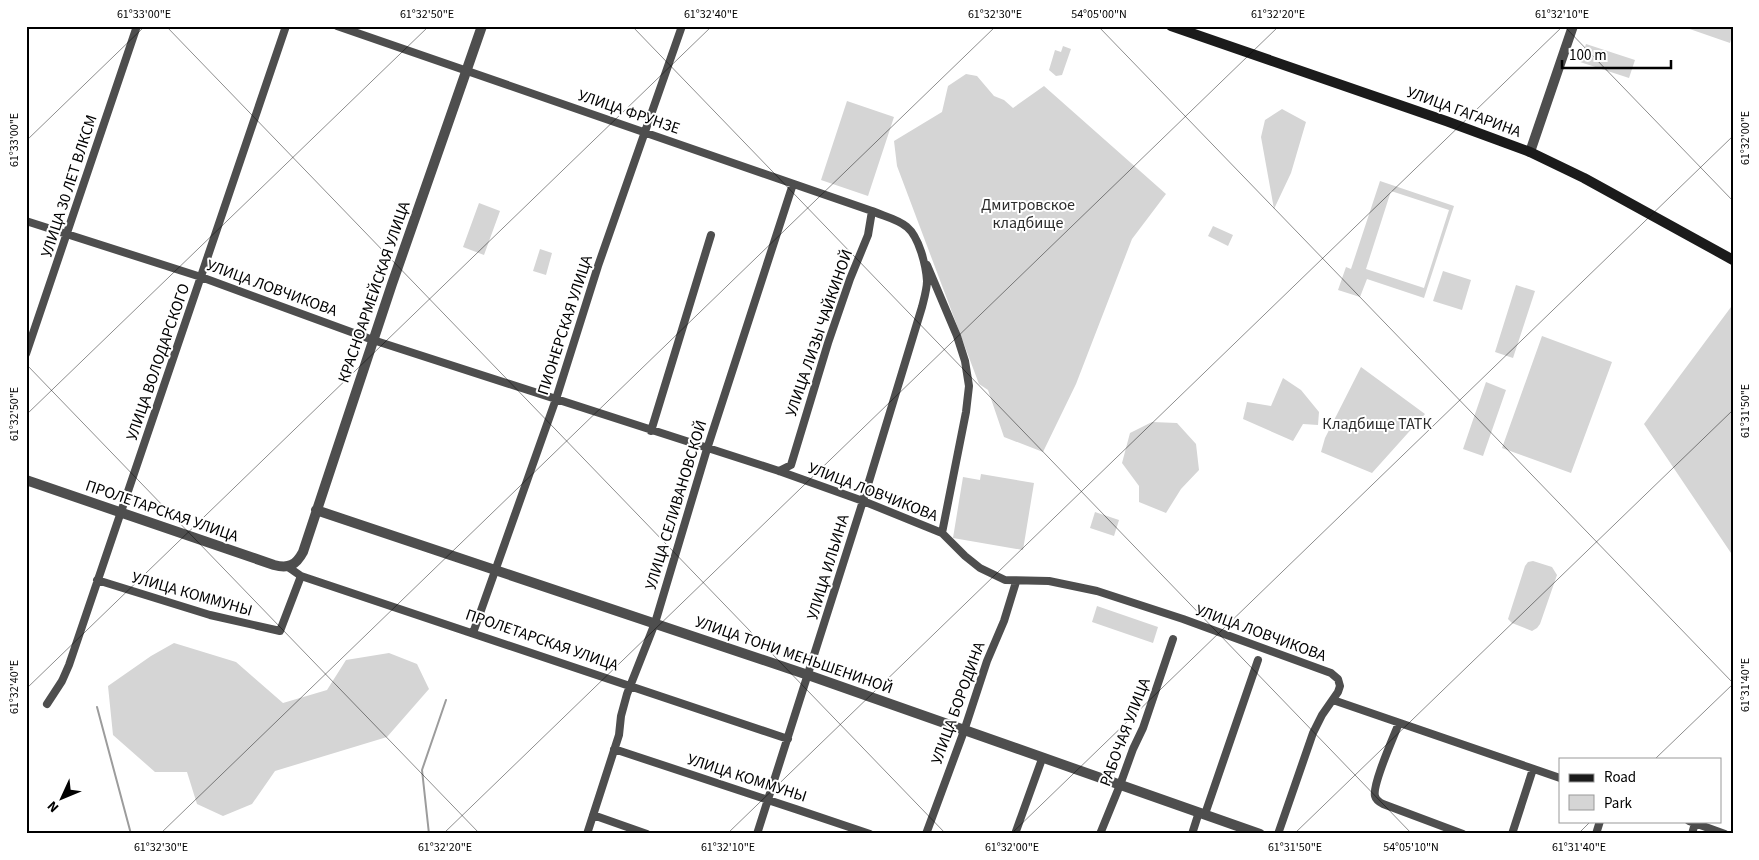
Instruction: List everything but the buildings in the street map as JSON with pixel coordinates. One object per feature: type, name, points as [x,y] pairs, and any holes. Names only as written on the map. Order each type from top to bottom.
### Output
[{"type":"main road","name":"УЛИЦА ГАГАРИНА","points":[[1171,26],[1530,152],[1584,178],[1733,260]]},
{"type":"street","name":"УЛИЦА 30 ЛЕТ ВЛКСМ","points":[[26,354],[137,26]]},
{"type":"street","name":"УЛИЦА ВОЛОДАРСКОГО","points":[[47,704],[62,681],[286,26]]},
{"type":"street","name":"УЛИЦА ФРУНЗЕ","points":[[337,26],[872,211],[904,224],[910,229]]},
{"type":"street","name":"КРАСНОАРМЕЙСКАЯ УЛИЦА","points":[[291,566],[302,552],[482,26]]},
{"type":"street","name":"ПИОНЕРСКАЯ УЛИЦА","points":[[473,632],[556,399],[598,266],[682,26]]},
{"type":"street","points":[[1530,152],[1573,26]]},
{"type":"street","name":"УЛИЦА СЕЛИВАНОВСКОЙ","points":[[587,834],[619,734],[624,705],[655,623],[707,449],[793,184]]},
{"type":"street","name":"УЛИЦА ЛИЗЫ ЧАЙКИНОЙ","points":[[791,465],[828,343],[850,279],[868,235],[872,211]]},
{"type":"street","name":"УЛИЦА ЛОВЧИКОВА","points":[[26,221],[67,236],[201,277],[373,340],[779,471],[863,501],[942,533],[980,568],[1004,580],[1016,582],[1029,580],[1049,581],[1097,591],[1183,619],[1331,673],[1338,679],[1340,686],[1333,700]]},
{"type":"street","name":"УЛИЦА ИЛЬИНА","points":[[910,229],[956,336],[965,361],[969,386],[966,412],[942,533]]},
{"type":"street","points":[[651,431],[711,235]]},
{"type":"street","name":"УЛИЦА ИЛЬИНА","points":[[757,834],[863,501],[922,307],[927,282],[920,249]]},
{"type":"street","points":[[779,471],[791,465],[794,477]]},
{"type":"street","name":"ПРОЛЕТАРСКАЯ УЛИЦА","points":[[26,480],[274,566],[291,566],[301,576],[788,739]]},
{"type":"street","name":"УЛИЦА ТОНИ МЕНЬШЕНИНОЙ","points":[[316,510],[808,675],[1042,759],[1260,834]]},
{"type":"street","name":"УЛИЦА КОММУНЫ","points":[[97,580],[210,615],[280,631],[301,576]]},
{"type":"street","name":"УЛИЦА БОРОДИНА","points":[[926,834],[964,731],[986,661],[1004,621],[1016,582]]},
{"type":"street","name":"РАБОЧАЯ УЛИЦА","points":[[1100,834],[1155,697],[1173,639]]},
{"type":"street","points":[[1192,834],[1202,813],[1258,660]]},
{"type":"street","points":[[1278,834],[1313,733],[1322,715],[1333,700],[1559,778]]},
{"type":"street","points":[[1399,723],[1376,783],[1374,793],[1376,798],[1383,804],[1463,834]]},
{"type":"street","name":"УЛИЦА КОММУНЫ","points":[[614,749],[870,834]]},
{"type":"street","points":[[1015,834],[1042,759]]},
{"type":"street","points":[[1512,834],[1533,769]]},
{"type":"street","points":[[593,815],[647,834]]},
{"type":"street","points":[[1596,834],[1600,822]]},
{"type":"street","points":[[1692,834],[1692,822],[1725,834]]},
{"type":"green space","points":[[1681,26],[1733,26],[1733,33],[1730,43]]},
{"type":"green space","points":[[1586,44],[1635,60],[1629,78],[1580,62]]},
{"type":"green space","points":[[1063,46],[1071,49],[1062,75],[1056,76],[1049,70],[1055,50],[1061,52]]},
{"type":"green space","name":"Дмитровское кладбище","points":[[966,74],[977,76],[994,96],[1004,100],[1013,108],[1044,86],[1166,194],[1132,239],[1076,384],[1043,452],[1004,437],[988,390],[979,384],[897,166],[894,141],[942,112],[948,86]]},
{"type":"green space","points":[[847,101],[894,117],[868,196],[821,180]]},
{"type":"green space","points":[[1282,109],[1306,122],[1291,173],[1274,209],[1261,137],[1265,120]]},
{"type":"green space","points":[[1380,181],[1454,206],[1424,298],[1367,279],[1360,297],[1338,290],[1346,267],[1351,269]],"holes":[[[1391,191],[1449,210],[1424,288],[1366,269]]]},
{"type":"green space","points":[[479,203],[500,211],[484,255],[463,247]]},
{"type":"green space","points":[[1213,226],[1233,235],[1228,246],[1208,236]]},
{"type":"green space","points":[[540,249],[552,253],[546,275],[533,271]]},
{"type":"green space","points":[[1443,271],[1471,280],[1462,310],[1433,301]]},
{"type":"green space","points":[[1516,285],[1535,291],[1513,358],[1495,352]]},
{"type":"green space","points":[[1731,307],[1733,308],[1733,556],[1644,424]]},
{"type":"green space","points":[[1542,336],[1612,362],[1571,473],[1502,448]]},
{"type":"green space","name":"Кладбище ТАТК","points":[[1361,367],[1425,414],[1372,473],[1321,452],[1325,438]]},
{"type":"green space","points":[[1283,378],[1301,390],[1319,412],[1318,425],[1303,424],[1293,441],[1243,419],[1247,402],[1271,406]]},
{"type":"green space","points":[[1486,382],[1506,390],[1483,456],[1463,449]]},
{"type":"green space","points":[[1152,422],[1177,423],[1196,444],[1199,470],[1181,489],[1166,513],[1139,502],[1139,486],[1122,463],[1130,433]]},
{"type":"green space","points":[[981,474],[1034,483],[1023,550],[953,538],[963,477],[980,480]]},
{"type":"green space","points":[[1095,512],[1119,520],[1114,536],[1090,528]]},
{"type":"green space","points":[[1533,561],[1552,567],[1557,575],[1540,624],[1532,631],[1512,623],[1508,619],[1525,566],[1528,562]]},
{"type":"green space","points":[[1097,606],[1158,627],[1153,643],[1092,622]]},
{"type":"green space","points":[[174,643],[236,662],[283,703],[327,690],[346,660],[389,653],[417,664],[429,689],[387,737],[275,771],[252,804],[223,816],[197,804],[187,772],[155,772],[113,735],[108,686],[151,656]]},
{"type":"waterway","points":[[429,834],[422,770],[446,700]]},
{"type":"waterway","points":[[97,707],[131,834]]}]
